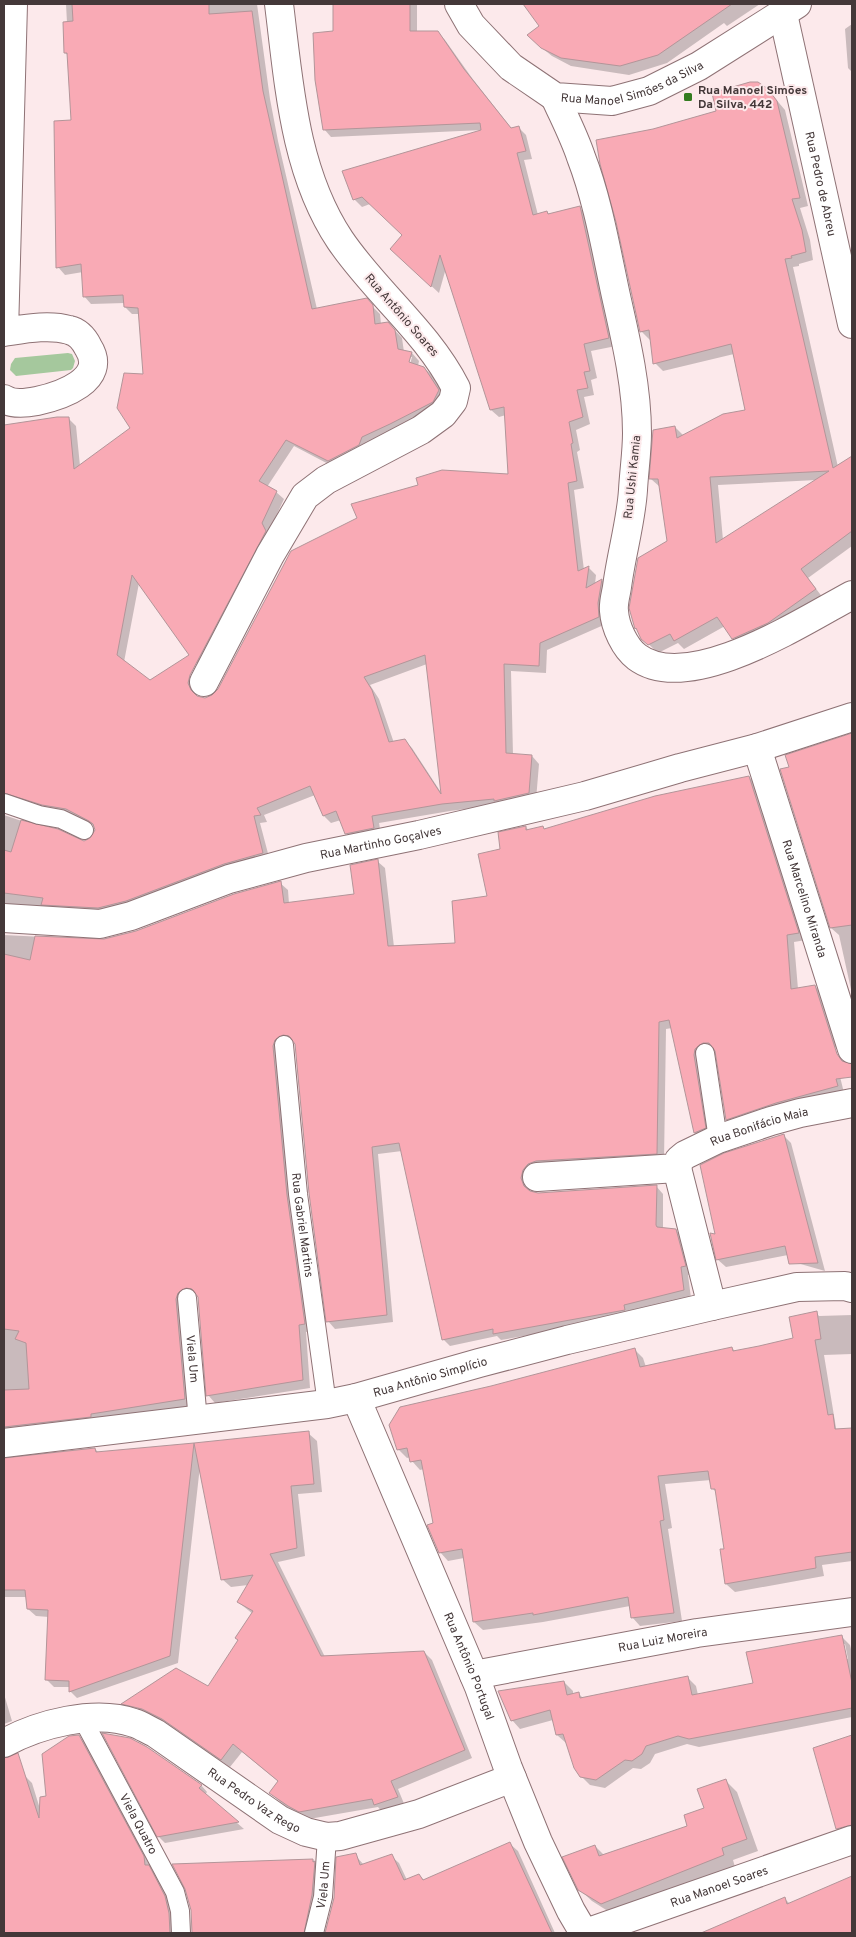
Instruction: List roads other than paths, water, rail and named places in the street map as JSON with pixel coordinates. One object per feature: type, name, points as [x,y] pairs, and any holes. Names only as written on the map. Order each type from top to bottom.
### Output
[{"type":"street","points":[[4,399],[26,403],[58,396],[76,388],[88,375],[93,364],[90,349],[80,335],[69,330],[46,328],[4,332],[8,67],[14,4]]},
{"type":"street","name":"Rua Antônio Soares","points":[[204,682],[270,555],[305,496],[326,480],[404,439],[443,414],[453,401],[456,388],[442,362],[429,344],[371,280],[340,240],[320,207],[305,164],[293,112],[279,4]]},
{"type":"street","name":"Rua Manoel Simões da Silva","points":[[459,4],[471,25],[511,67],[555,97],[612,101],[649,91],[699,66],[790,9]]},
{"type":"street","name":"Rua Pedro de Abreu","points":[[790,9],[852,324]]},
{"type":"street","name":"Rua Ushi Kamia","points":[[555,97],[581,157],[600,224],[631,372],[637,432],[632,497],[614,610],[619,630],[628,648],[638,658],[649,664],[663,667],[686,668],[715,662],[749,650],[852,595]]},
{"type":"street","points":[[757,748],[852,717]]},
{"type":"street","name":"Rua Martinho Goçalves","points":[[4,918],[100,924],[131,916],[239,876],[306,858],[419,835],[585,796],[757,748]]},
{"type":"street","name":"Rua Marcelino Miranda","points":[[757,748],[852,1049]]},
{"type":"street","name":"Rua Bonifácio Maia","points":[[677,1168],[679,1160],[685,1155],[718,1139],[800,1113],[852,1103]]},
{"type":"street","points":[[537,1177],[677,1168],[712,1306]]},
{"type":"street","name":"Rua Antônio Simplício","points":[[4,1444],[327,1404],[356,1398],[567,1340],[797,1287],[852,1288]]},
{"type":"street","name":"Rua Antônio Portugal","points":[[356,1398],[474,1675],[538,1842],[571,1911],[585,1933]]},
{"type":"street","name":"Rua Luiz Moreira","points":[[474,1675],[696,1633],[852,1612]]},
{"type":"street","name":"Rua Pedro Vaz Rego","points":[[4,1743],[19,1735],[82,1718],[105,1718],[133,1722],[155,1733],[280,1820],[306,1832],[326,1837],[340,1836],[419,1814],[512,1778]]},
{"type":"street","name":"Rua Manoel Soares","points":[[585,1933],[852,1840]]},
{"type":"lane","points":[[4,803],[39,815],[61,819],[84,830]]},
{"type":"lane","name":"Rua Gabriel Martins","points":[[284,1045],[298,1194],[327,1404]]},
{"type":"lane","points":[[704,1053],[718,1139]]},
{"type":"lane","name":"Viela Um","points":[[187,1298],[198,1420]]},
{"type":"lane","name":"Viela Quatro","points":[[82,1718],[175,1892],[180,1911],[181,1933]]},
{"type":"lane","name":"Viela Um","points":[[314,1933],[323,1897],[326,1837]]},
{"type":"place","name":"Rua Manoel Simões Da Silva, 442","points":[[688,97]]}]
